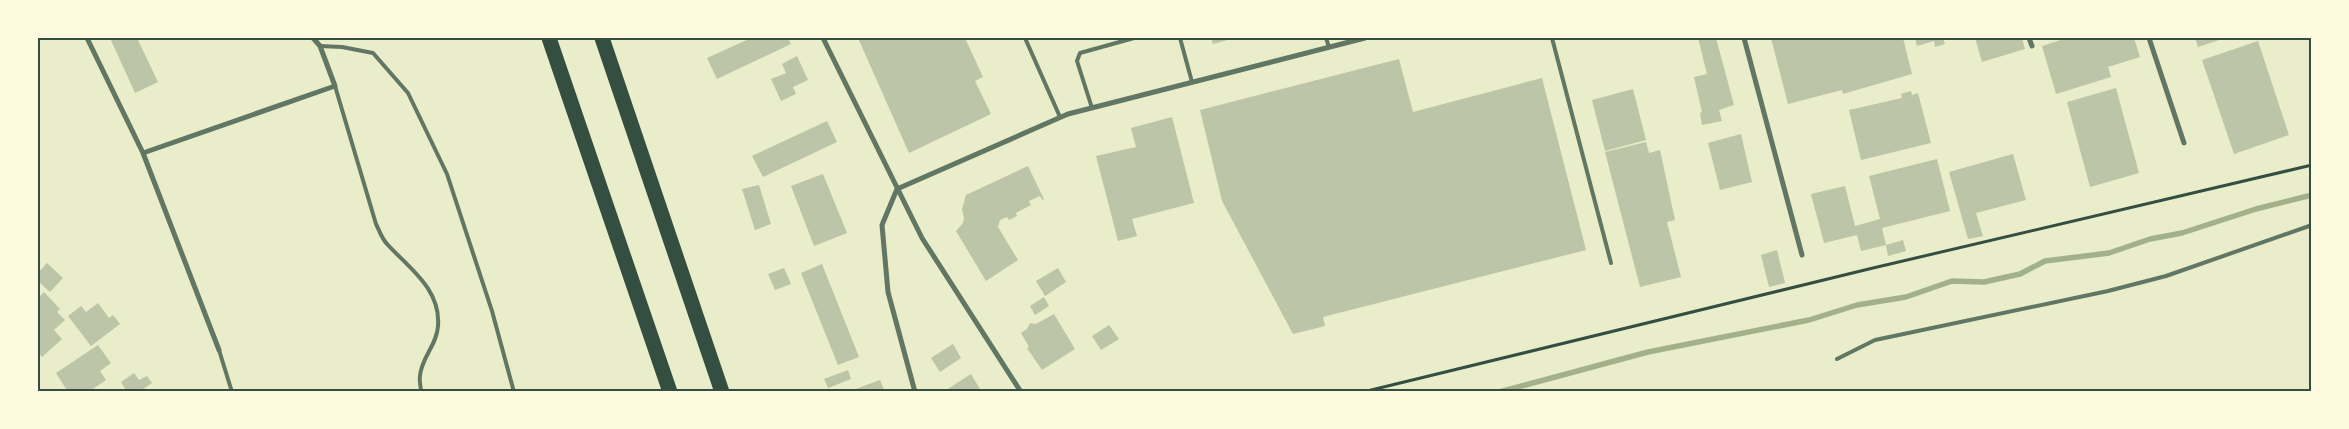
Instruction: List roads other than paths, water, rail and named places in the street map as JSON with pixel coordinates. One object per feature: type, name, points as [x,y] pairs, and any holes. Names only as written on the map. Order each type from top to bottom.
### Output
[{"type":"highway","points":[[549,38],[670,392]]},
{"type":"highway","points":[[602,38],[722,392]]},
{"type":"street","points":[[87,38],[143,153],[219,350]]},
{"type":"street","points":[[143,153],[335,86],[320,46],[313,38]]},
{"type":"street","points":[[823,38],[896,189],[922,238],[1021,392]]},
{"type":"street","points":[[915,392],[888,292],[886,273],[882,224],[896,189],[1060,118],[1092,108],[1365,38]]},
{"type":"street","points":[[1744,38],[1802,255]]},
{"type":"street","points":[[2029,38],[2032,46]]},
{"type":"street","points":[[2149,38],[2184,143]]},
{"type":"lane","points":[[1025,38],[1060,118]]},
{"type":"lane","points":[[1092,108],[1076,61],[1080,52],[1134,38]]},
{"type":"lane","points":[[1180,38],[1192,82]]},
{"type":"lane","points":[[1326,38],[1329,47]]},
{"type":"lane","points":[[1552,38],[1611,263]]},
{"type":"lane","points":[[320,46],[342,47],[373,53],[408,93],[447,174],[492,311],[514,392]]},
{"type":"lane","points":[[335,86],[376,224],[386,243],[417,273],[432,295],[437,311],[438,326],[435,340],[424,360],[420,376],[421,392]]},
{"type":"lane","points":[[1837,359],[1875,340],[2108,291],[2166,276],[2312,225]]},
{"type":"lane","points":[[219,350],[232,392]]},
{"type":"waterway","points":[[1499,392],[1648,352],[1809,320],[1857,305],[1906,297],[1952,281],[1984,282],[2020,274],[2045,261],[2109,253],[2150,239],[2182,233],[2256,209],[2312,195]]}]
